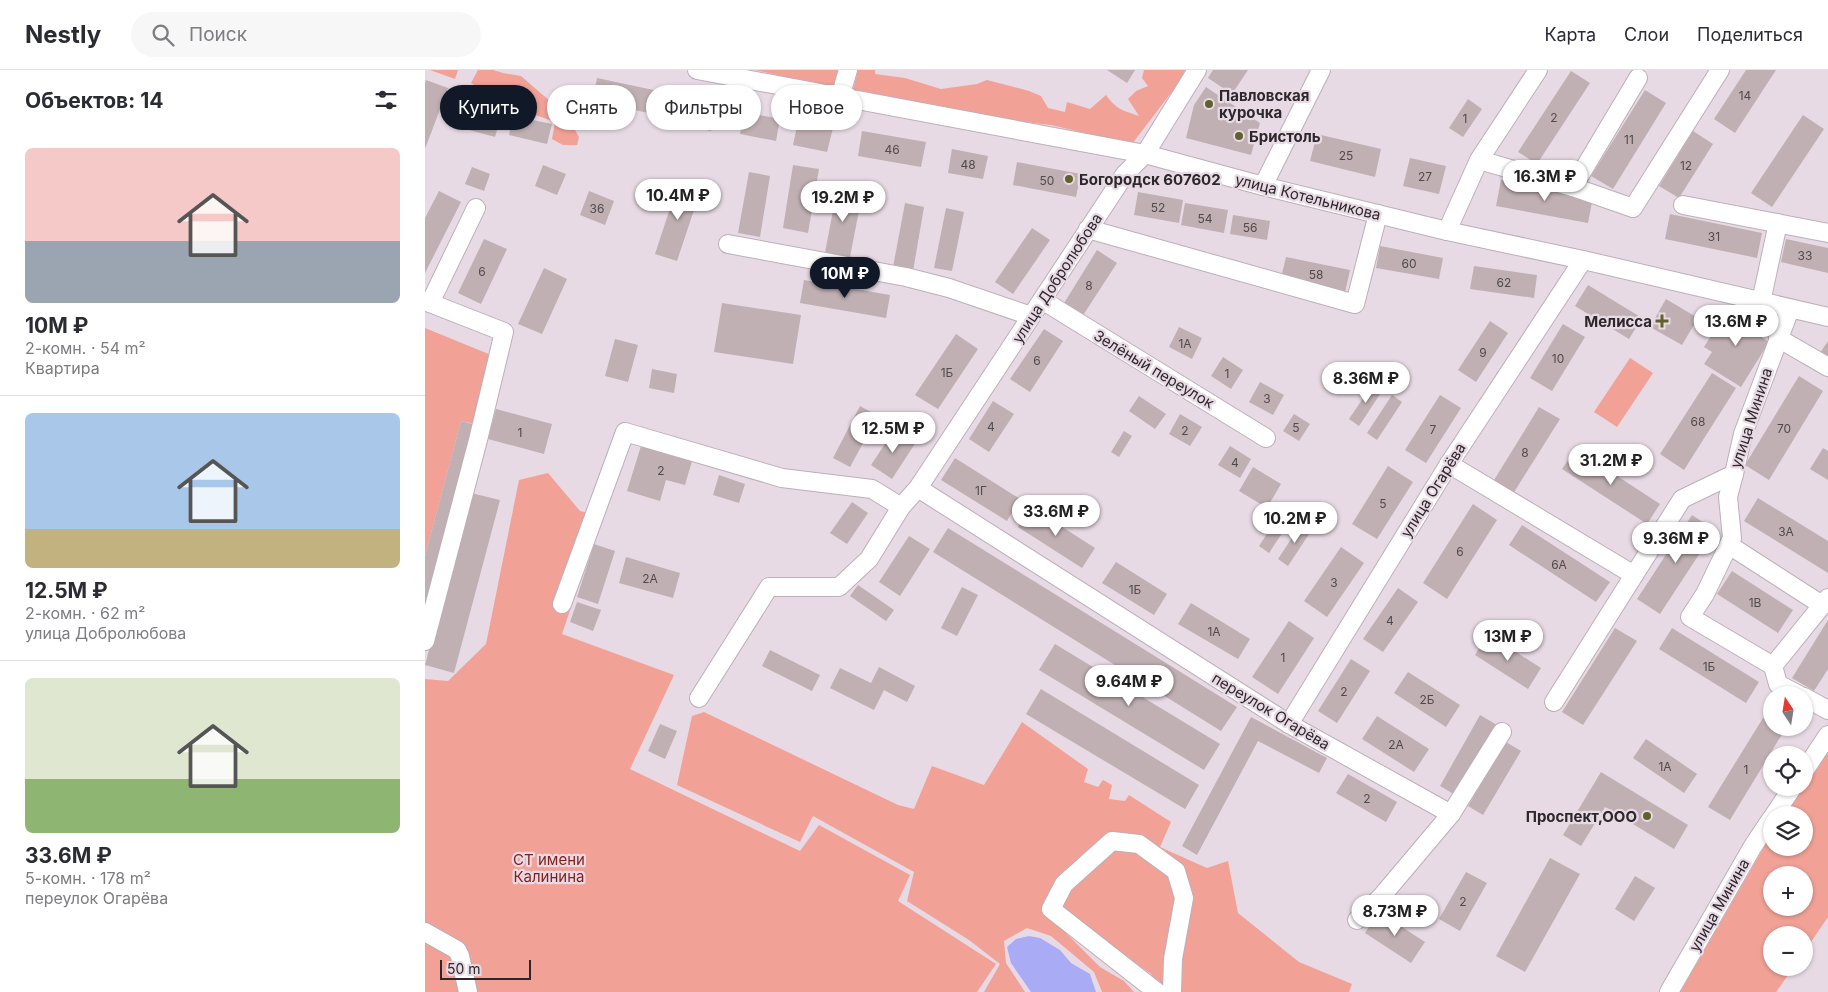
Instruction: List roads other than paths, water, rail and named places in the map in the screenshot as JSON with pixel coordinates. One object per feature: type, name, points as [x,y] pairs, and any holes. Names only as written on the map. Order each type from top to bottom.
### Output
[{"type":"street","name":"улица Котельникова","points":[[697,70],[777,85]]},
{"type":"street","points":[[844,85],[848,70]]},
{"type":"street","name":"улица Добролюбова","points":[[699,698],[769,587],[839,587],[869,559],[901,508],[919,488],[1125,174],[1145,154],[1197,70]]},
{"type":"street","points":[[1263,186],[1321,70]]},
{"type":"street","points":[[1447,231],[1479,160],[1538,70]]},
{"type":"street","points":[[1479,160],[1633,208],[1720,70]]},
{"type":"street","points":[[1573,188],[1637,78]]},
{"type":"street","name":"улица Котельникова","points":[[862,101],[1145,154],[1263,186],[1447,231],[1583,260],[1828,317]]},
{"type":"street","points":[[1683,205],[1828,233]]},
{"type":"street","points":[[425,641],[505,332],[428,302],[476,208]]},
{"type":"street","points":[[1088,229],[1355,304],[1378,214]]},
{"type":"street","points":[[1761,302],[1777,223]]},
{"type":"street","points":[[728,244],[906,277],[949,288],[1031,316]]},
{"type":"street","name":"улица Огарёва","points":[[1289,724],[1449,464],[1583,260]]},
{"type":"street","name":"Зелёный переулок","points":[[1042,300],[1266,438]]},
{"type":"street","name":"улица Минина","points":[[1555,702],[1682,499],[1734,474],[1743,434],[1790,309]]},
{"type":"street","points":[[1778,338],[1828,367]]},
{"type":"street","points":[[562,604],[625,432],[782,478],[872,489],[901,508]]},
{"type":"street","points":[[1449,464],[1635,575]]},
{"type":"street","points":[[1734,474],[1729,497],[1732,538],[1705,594],[1690,617],[1773,666],[1778,684],[1782,686]]},
{"type":"street","name":"переулок Огарёва","points":[[919,488],[1289,724],[1451,814]]},
{"type":"street","points":[[1729,545],[1825,602],[1773,666]]},
{"type":"street","points":[[1813,702],[1828,710]]},
{"type":"street","points":[[1357,920],[1381,897],[1451,814],[1503,732]]},
{"type":"street","points":[[1813,758],[1828,735]]},
{"type":"street","name":"улица Минина","points":[[1669,992],[1763,831]]},
{"type":"street","points":[[1157,992],[1051,909],[1064,884],[1112,840],[1139,844],[1176,871],[1184,898],[1173,959],[1171,992]]},
{"type":"street","points":[[425,932],[457,950],[469,992]]},
{"type":"water","points":[[1029,936],[1040,938],[1060,950],[1071,963],[1090,974],[1096,992],[1031,992],[1011,963],[1007,947],[1016,939]]},
{"type":"place","name":"Павловская курочка","points":[[1209,104]]},
{"type":"place","name":"Бристоль","points":[[1239,136]]},
{"type":"place","name":"Богородск 607602","points":[[1069,179]]},
{"type":"place","name":"Мелисса","points":[[1662,321]]},
{"type":"place","name":"Проспект,ООО","points":[[1647,816]]},
{"type":"park label","name":"СТ имени Калинина","points":[[549,868]]}]
